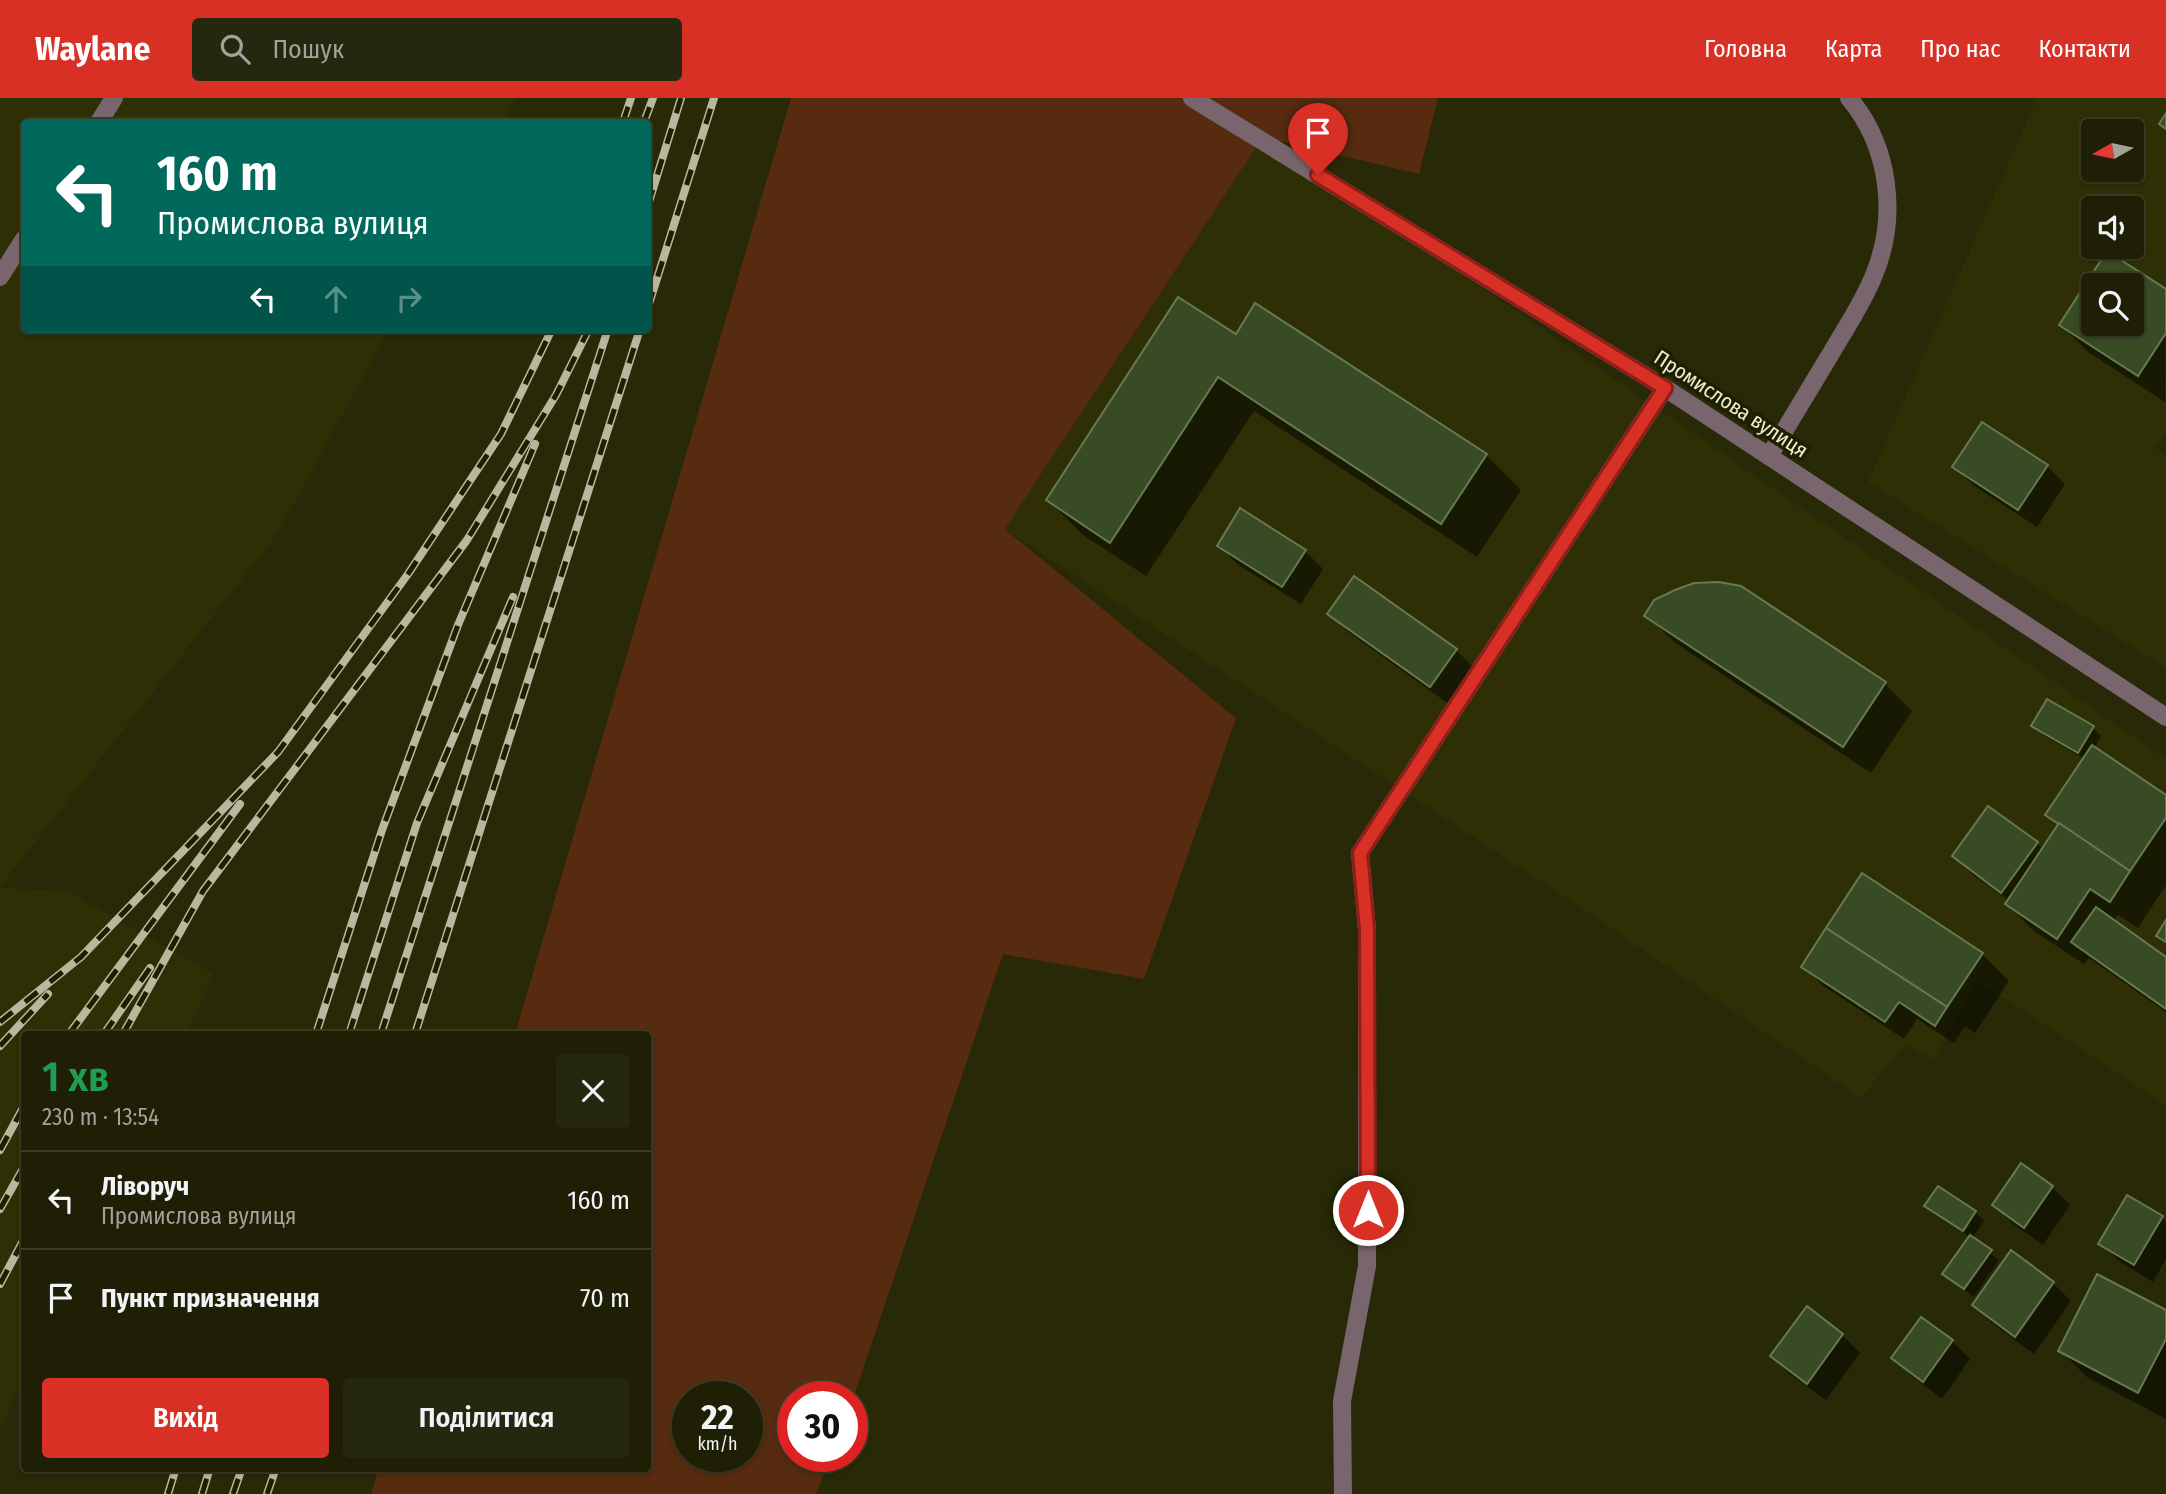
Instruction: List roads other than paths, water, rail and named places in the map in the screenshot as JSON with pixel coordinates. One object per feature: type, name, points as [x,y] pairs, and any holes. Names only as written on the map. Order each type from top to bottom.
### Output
[{"type":"street","points":[[101,119],[114,98]]},
{"type":"street","name":"Промислова вулиця","points":[[1192,98],[1665,388],[2166,717]]},
{"type":"street","points":[[1769,456],[1864,297],[1881,255],[1886,233],[1888,210],[1882,164],[1866,122],[1849,98]]},
{"type":"street","points":[[0,277],[21,244]]},
{"type":"street","points":[[1343,1494],[1342,1401],[1367,1266],[1367,930],[1360,853],[1665,388]]},
{"type":"railway","points":[[624,119],[631,98]]},
{"type":"railway","points":[[645,119],[653,98]]},
{"type":"railway","points":[[651,195],[681,98]]},
{"type":"railway","points":[[651,298],[714,98]]},
{"type":"railway","points":[[0,1022],[81,957],[278,752],[408,574],[501,434],[550,333]]},
{"type":"railway","points":[[125,1031],[203,891],[467,540],[556,395],[587,333]]},
{"type":"railway","points":[[382,1031],[607,333]]},
{"type":"railway","points":[[416,1031],[639,333]]},
{"type":"railway","points":[[317,1031],[382,830],[458,625],[535,444]]},
{"type":"railway","points":[[350,1031],[417,823],[513,597]]},
{"type":"railway","points":[[71,1031],[240,804]]},
{"type":"railway","points":[[106,1031],[150,968]]},
{"type":"railway","points":[[0,1046],[48,994]]},
{"type":"railway","points":[[0,1150],[21,1112]]},
{"type":"railway","points":[[0,1209],[21,1172]]},
{"type":"railway","points":[[0,1284],[21,1245]]},
{"type":"railway","points":[[168,1494],[175,1472]]},
{"type":"railway","points":[[202,1494],[209,1472]]},
{"type":"railway","points":[[233,1494],[241,1472]]},
{"type":"railway","points":[[267,1494],[275,1472]]}]
